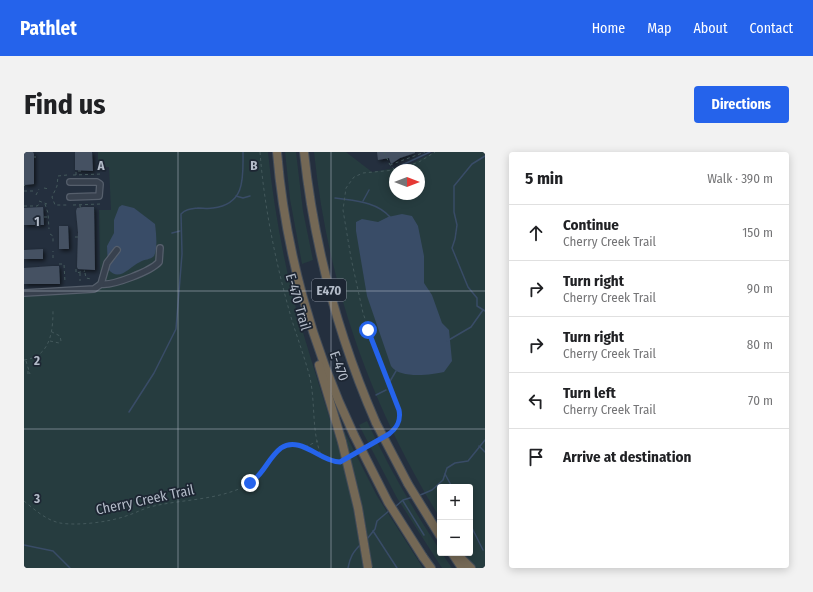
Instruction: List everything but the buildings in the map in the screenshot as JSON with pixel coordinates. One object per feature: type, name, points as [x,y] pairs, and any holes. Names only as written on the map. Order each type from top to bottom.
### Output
[{"type":"highway","name":"E-470","points":[[277,152],[286,219],[303,297],[325,367],[354,435],[384,495],[431,568]]},
{"type":"highway","name":"E-470","points":[[304,152],[313,219],[330,297],[355,372],[376,423],[399,468],[437,531]]},
{"type":"highway","points":[[303,297],[303,310],[342,442],[360,514],[368,568]]},
{"type":"highway","points":[[454,556],[462,568]]},
{"type":"highway","points":[[459,556],[471,568]]},
{"type":"lane","points":[[70,182],[97,182],[100,184],[99,196],[70,197]]},
{"type":"lane","points":[[24,293],[91,290],[101,284],[111,284],[153,268],[159,262],[160,248]]},
{"type":"lane","points":[[101,284],[105,267],[117,250]]},
{"type":"path","name":"E-470 Trail","points":[[260,152],[264,189],[273,241],[288,305],[309,374],[318,441],[322,456]]},
{"type":"path","points":[[384,152],[390,164]]},
{"type":"path","points":[[393,164],[425,152]]},
{"type":"path","points":[[413,164],[436,152]]},
{"type":"path","points":[[76,179],[76,171],[82,171]]},
{"type":"path","points":[[385,437],[397,426],[400,414],[363,313],[348,241],[344,204],[348,185],[357,176],[364,173],[389,171]]},
{"type":"path","points":[[72,175],[102,174]]},
{"type":"path","points":[[67,175],[58,176],[58,184],[53,193],[52,201],[55,205],[68,205]]},
{"type":"path","points":[[44,188],[49,189]]},
{"type":"path","points":[[24,191],[36,191],[39,189]]},
{"type":"path","points":[[39,201],[46,204],[49,228]]},
{"type":"path","points":[[24,206],[37,206],[41,203]]},
{"type":"path","points":[[80,204],[80,207],[83,207]]},
{"type":"path","points":[[73,205],[101,204]]},
{"type":"path","points":[[50,234],[53,236],[53,242]]},
{"type":"path","points":[[74,237],[79,237]]},
{"type":"path","points":[[53,250],[53,258]]},
{"type":"path","points":[[59,264],[64,264],[65,267],[69,267]]},
{"type":"path","points":[[65,267],[65,282]]},
{"type":"path","points":[[76,270],[76,273],[85,272],[86,278],[91,279]]},
{"type":"path","points":[[80,273],[80,281]]},
{"type":"path","points":[[60,275],[65,275]]},
{"type":"path","points":[[29,375],[25,360],[38,355],[49,341],[52,332],[53,311]]},
{"type":"path","points":[[49,341],[59,343],[61,340],[60,336],[52,332]]},
{"type":"path","points":[[364,449],[380,440]]},
{"type":"path","points":[[304,447],[318,441]]},
{"type":"path","name":"Cherry Creek Trail","points":[[24,501],[40,514],[57,522],[71,524],[113,520],[149,507],[195,500],[237,489],[256,479],[272,458],[282,448],[291,445],[304,447],[336,462],[343,460]]},
{"type":"green space","points":[[98,152],[268,152],[275,208],[294,301],[348,481],[364,568],[24,568],[24,290],[92,288],[100,278],[99,210],[111,210],[109,167],[98,167]]},
{"type":"green space","points":[[285,152],[296,152],[303,211],[313,260],[302,264],[290,199]]},
{"type":"green space","points":[[314,152],[346,152],[372,172],[389,169],[389,200],[425,200],[425,164],[411,164],[434,152],[485,152],[485,568],[476,568],[466,556],[473,556],[473,484],[437,484],[437,513],[415,475],[393,432],[373,387],[356,342],[342,297],[330,250]]},
{"type":"green space","points":[[367,421],[386,460],[437,545],[437,556],[444,556],[452,568],[442,568],[397,498],[359,425]]},
{"type":"green space","points":[[343,431],[377,496],[423,568],[372,568],[362,507]]},
{"type":"water","points":[[122,205],[134,208],[155,224],[156,249],[154,256],[136,264],[124,273],[116,275],[108,269],[107,246],[114,233],[114,220],[119,207]]},
{"type":"water","points":[[402,214],[412,216],[418,226],[424,256],[424,283],[432,295],[442,323],[449,330],[452,361],[444,372],[416,375],[401,373],[395,370],[391,366],[367,296],[356,231],[356,222],[362,219],[378,222],[388,217]]},
{"type":"waterway","points":[[129,412],[154,373],[176,329],[182,254],[181,214],[185,211],[198,208],[213,208],[232,201],[237,195],[242,180],[243,152]]},
{"type":"waterway","points":[[404,164],[430,152]]},
{"type":"waterway","points":[[485,156],[472,164],[454,186],[454,212],[457,225],[452,248],[468,287],[477,298],[477,306],[485,311]]},
{"type":"waterway","points":[[363,201],[369,190]]},
{"type":"waterway","points":[[236,196],[243,198],[250,196]]},
{"type":"waterway","points":[[335,198],[357,201],[371,205],[378,208],[390,217]]},
{"type":"waterway","points":[[172,233],[180,231]]},
{"type":"waterway","points":[[447,341],[471,327],[483,310]]},
{"type":"waterway","points":[[389,383],[396,371]]},
{"type":"waterway","points":[[376,395],[386,390]]},
{"type":"waterway","points":[[418,496],[432,490],[443,480],[447,468],[455,463],[468,461],[485,440]]},
{"type":"waterway","points":[[479,446],[485,452]]},
{"type":"waterway","points":[[445,474],[450,484]]},
{"type":"waterway","points":[[395,507],[403,500],[413,497]]},
{"type":"waterway","points":[[403,501],[424,535]]},
{"type":"waterway","points":[[367,539],[375,529],[377,521],[390,510]]},
{"type":"waterway","points":[[473,530],[483,550]]},
{"type":"waterway","points":[[373,531],[397,568]]},
{"type":"waterway","points":[[348,568],[352,555],[361,544]]},
{"type":"waterway","points":[[24,545],[53,551],[70,568]]},
{"type":"route","points":[[250,483],[260,476],[272,458],[284,447],[291,445],[304,447],[333,461],[340,462],[389,434],[396,428],[400,420],[398,405],[390,390],[368,330]]}]
